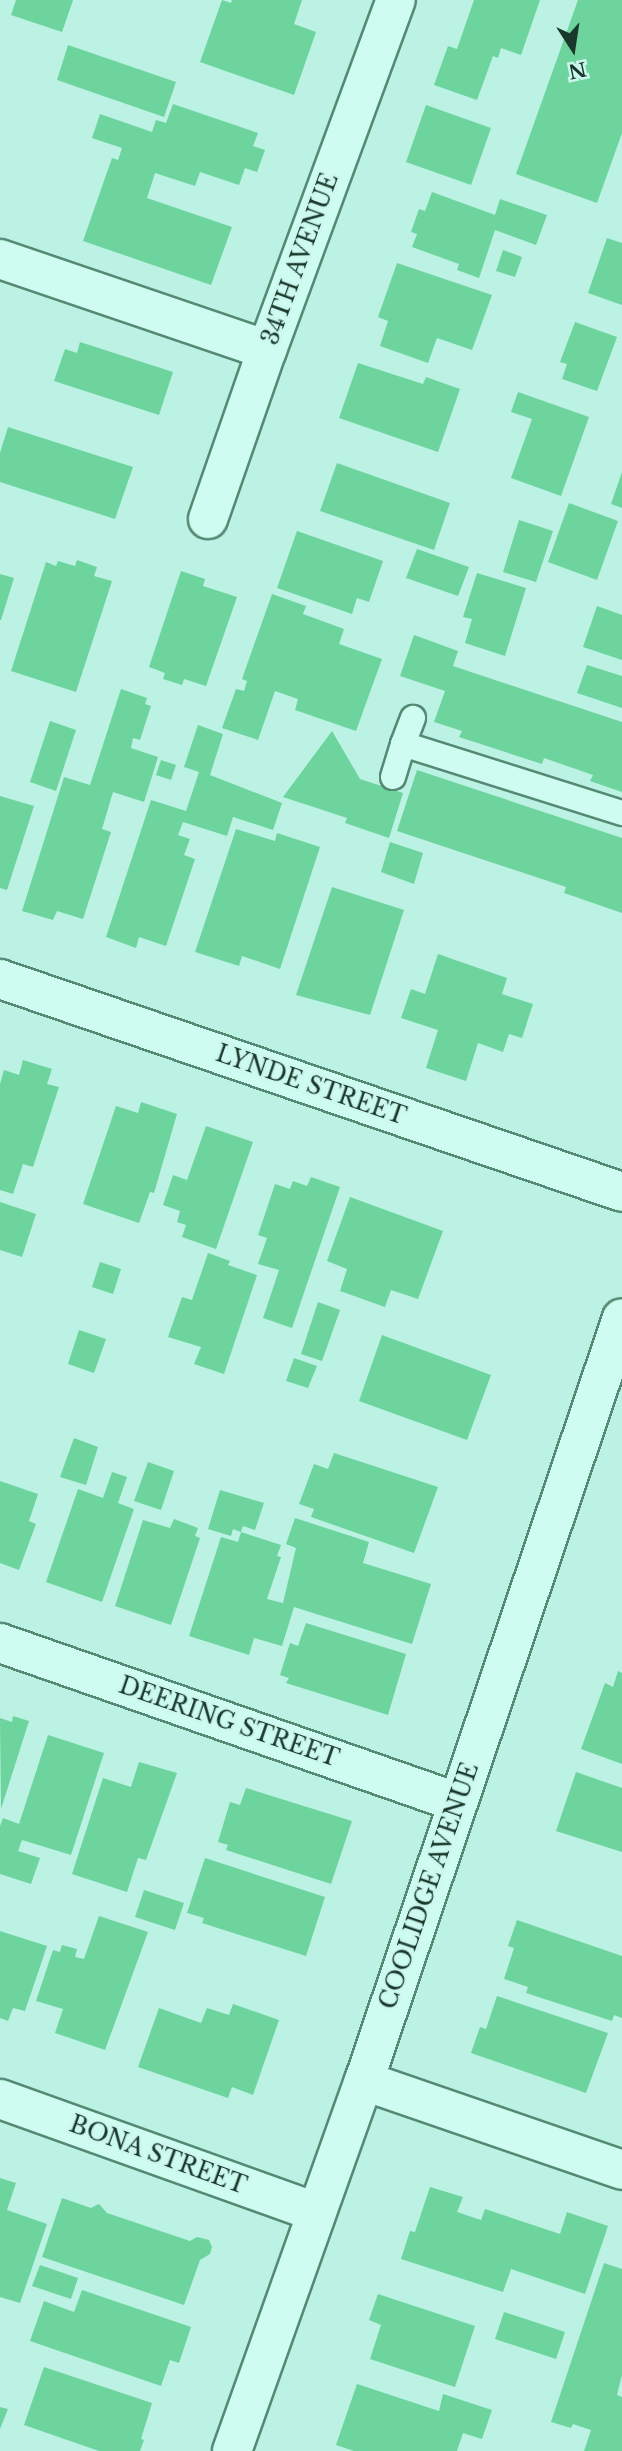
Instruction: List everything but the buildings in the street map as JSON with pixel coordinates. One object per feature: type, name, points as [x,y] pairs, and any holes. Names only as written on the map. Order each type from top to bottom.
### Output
[{"type":"street","name":"34TH AVENUE","points":[[208,519],[396,0]]},
{"type":"street","points":[[0,259],[267,350]]},
{"type":"street","name":"LYNDE STREET","points":[[0,979],[622,1192]]},
{"type":"street","name":"COOLIDGE AVENUE","points":[[232,2451],[364,2081],[622,1318]]},
{"type":"street","name":"DEERING STREET","points":[[0,1643],[457,1801]]},
{"type":"street","points":[[364,2081],[622,2170]]},
{"type":"street","name":"BONA STREET","points":[[0,2099],[316,2212]]},
{"type":"lane","points":[[393,777],[414,718]]},
{"type":"lane","points":[[403,744],[622,814]]}]
